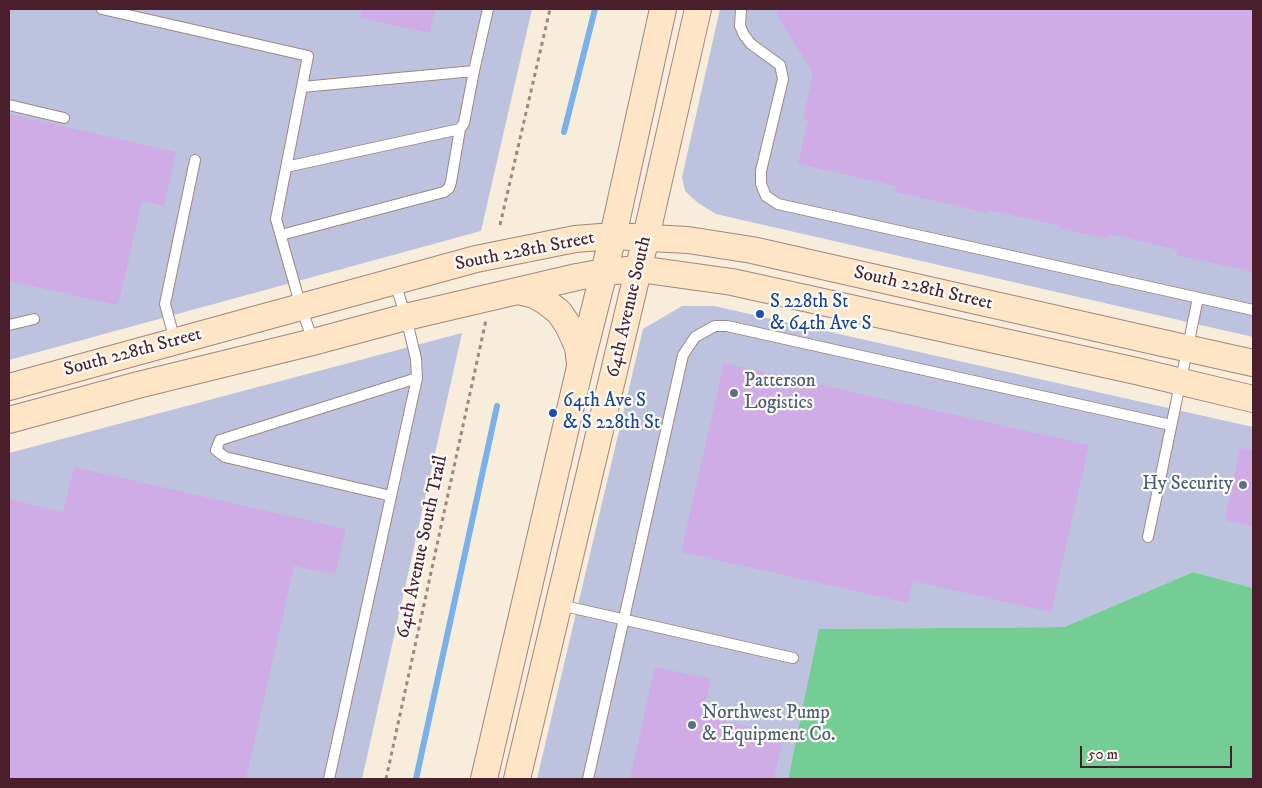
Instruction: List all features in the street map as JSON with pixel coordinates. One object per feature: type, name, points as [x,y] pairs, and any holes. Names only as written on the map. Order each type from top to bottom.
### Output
[{"type":"main road","name":"64th Avenue South","points":[[484,779],[580,367],[613,236],[663,9]]},
{"type":"main road","name":"64th Avenue South","points":[[517,779],[639,269],[698,9]]},
{"type":"main road","name":"South 228th Street","points":[[9,388],[476,259],[575,239],[613,236],[688,240],[752,250],[1253,363]]},
{"type":"main road","name":"South 228th Street","points":[[9,420],[406,317],[577,277],[604,272],[639,269],[732,282],[1127,369],[1253,399]]},
{"type":"main road","points":[[518,291],[534,295],[559,312],[568,325],[578,347],[580,367]]},
{"type":"lane","points":[[102,9],[308,56],[276,219],[313,342]]},
{"type":"lane","points":[[281,235],[444,192],[449,188],[460,129],[464,123],[488,9]]},
{"type":"lane","points":[[741,9],[740,26],[744,35],[752,44],[780,65],[783,79],[761,171],[761,184],[766,196],[778,204],[1253,310]]},
{"type":"lane","points":[[302,87],[474,71]]},
{"type":"lane","points":[[9,105],[64,118]]},
{"type":"lane","points":[[286,167],[460,129]]},
{"type":"lane","points":[[175,342],[165,304],[195,160]]},
{"type":"lane","points":[[328,779],[417,378],[416,359],[395,282]]},
{"type":"lane","points":[[1148,537],[1198,298]]},
{"type":"lane","points":[[9,325],[34,319]]},
{"type":"lane","points":[[588,779],[683,355],[695,338],[714,326],[737,328],[1172,425]]},
{"type":"lane","points":[[391,496],[224,458],[216,450],[220,440],[417,378]]},
{"type":"lane","points":[[559,605],[793,658]]},
{"type":"path","points":[[500,225],[550,9]]},
{"type":"path","name":"64th Avenue South Trail","points":[[386,779],[486,320]]},
{"type":"shaded area","points":[[9,9],[532,9],[481,231],[9,360]]},
{"type":"shaded area","points":[[720,9],[1253,9],[1253,337],[716,214],[698,203],[685,191],[682,177]]},
{"type":"shaded area","points":[[682,306],[714,306],[1253,427],[1253,588],[1193,572],[1064,627],[820,629],[788,779],[537,779],[643,329]]},
{"type":"shaded area","points":[[462,333],[362,779],[9,779],[9,453]]},
{"type":"green space","points":[[1193,572],[1253,588],[1253,779],[788,779],[819,629],[1064,627]]},
{"type":"building","points":[[362,9],[435,9],[430,33],[360,18]]},
{"type":"building","points":[[778,9],[1253,9],[1253,272],[1176,255],[1178,250],[1109,234],[1108,239],[988,210],[988,213],[895,192],[896,186],[798,164],[808,120],[803,118],[813,73],[777,15]]},
{"type":"building","points":[[9,114],[176,152],[164,206],[142,201],[118,305],[9,281]]},
{"type":"building","points":[[724,363],[1089,445],[1051,612],[913,581],[908,603],[681,552]]},
{"type":"building","name":"Hy Security","points":[[1240,448],[1253,450],[1253,527],[1225,520]]},
{"type":"building","points":[[74,467],[346,529],[335,575],[294,566],[246,779],[9,779],[9,499],[63,512]]},
{"type":"building","name":"Northwest Pump & Equipment Co.","points":[[655,667],[711,679],[702,716],[784,735],[774,779],[630,779]]},
{"type":"waterway","points":[[564,132],[595,9]]},
{"type":"waterway","points":[[416,779],[497,406]]},
{"type":"place","name":"S 228th St & 64th Ave S","points":[[760,314]]},
{"type":"place","name":"Patterson Logistics","points":[[734,393]]},
{"type":"place","name":"64th Ave S & S 228th St","points":[[553,413]]},
{"type":"place","name":"Hy Security","points":[[1243,485]]},
{"type":"place","name":"Northwest Pump & Equipment Co.","points":[[692,725]]}]
